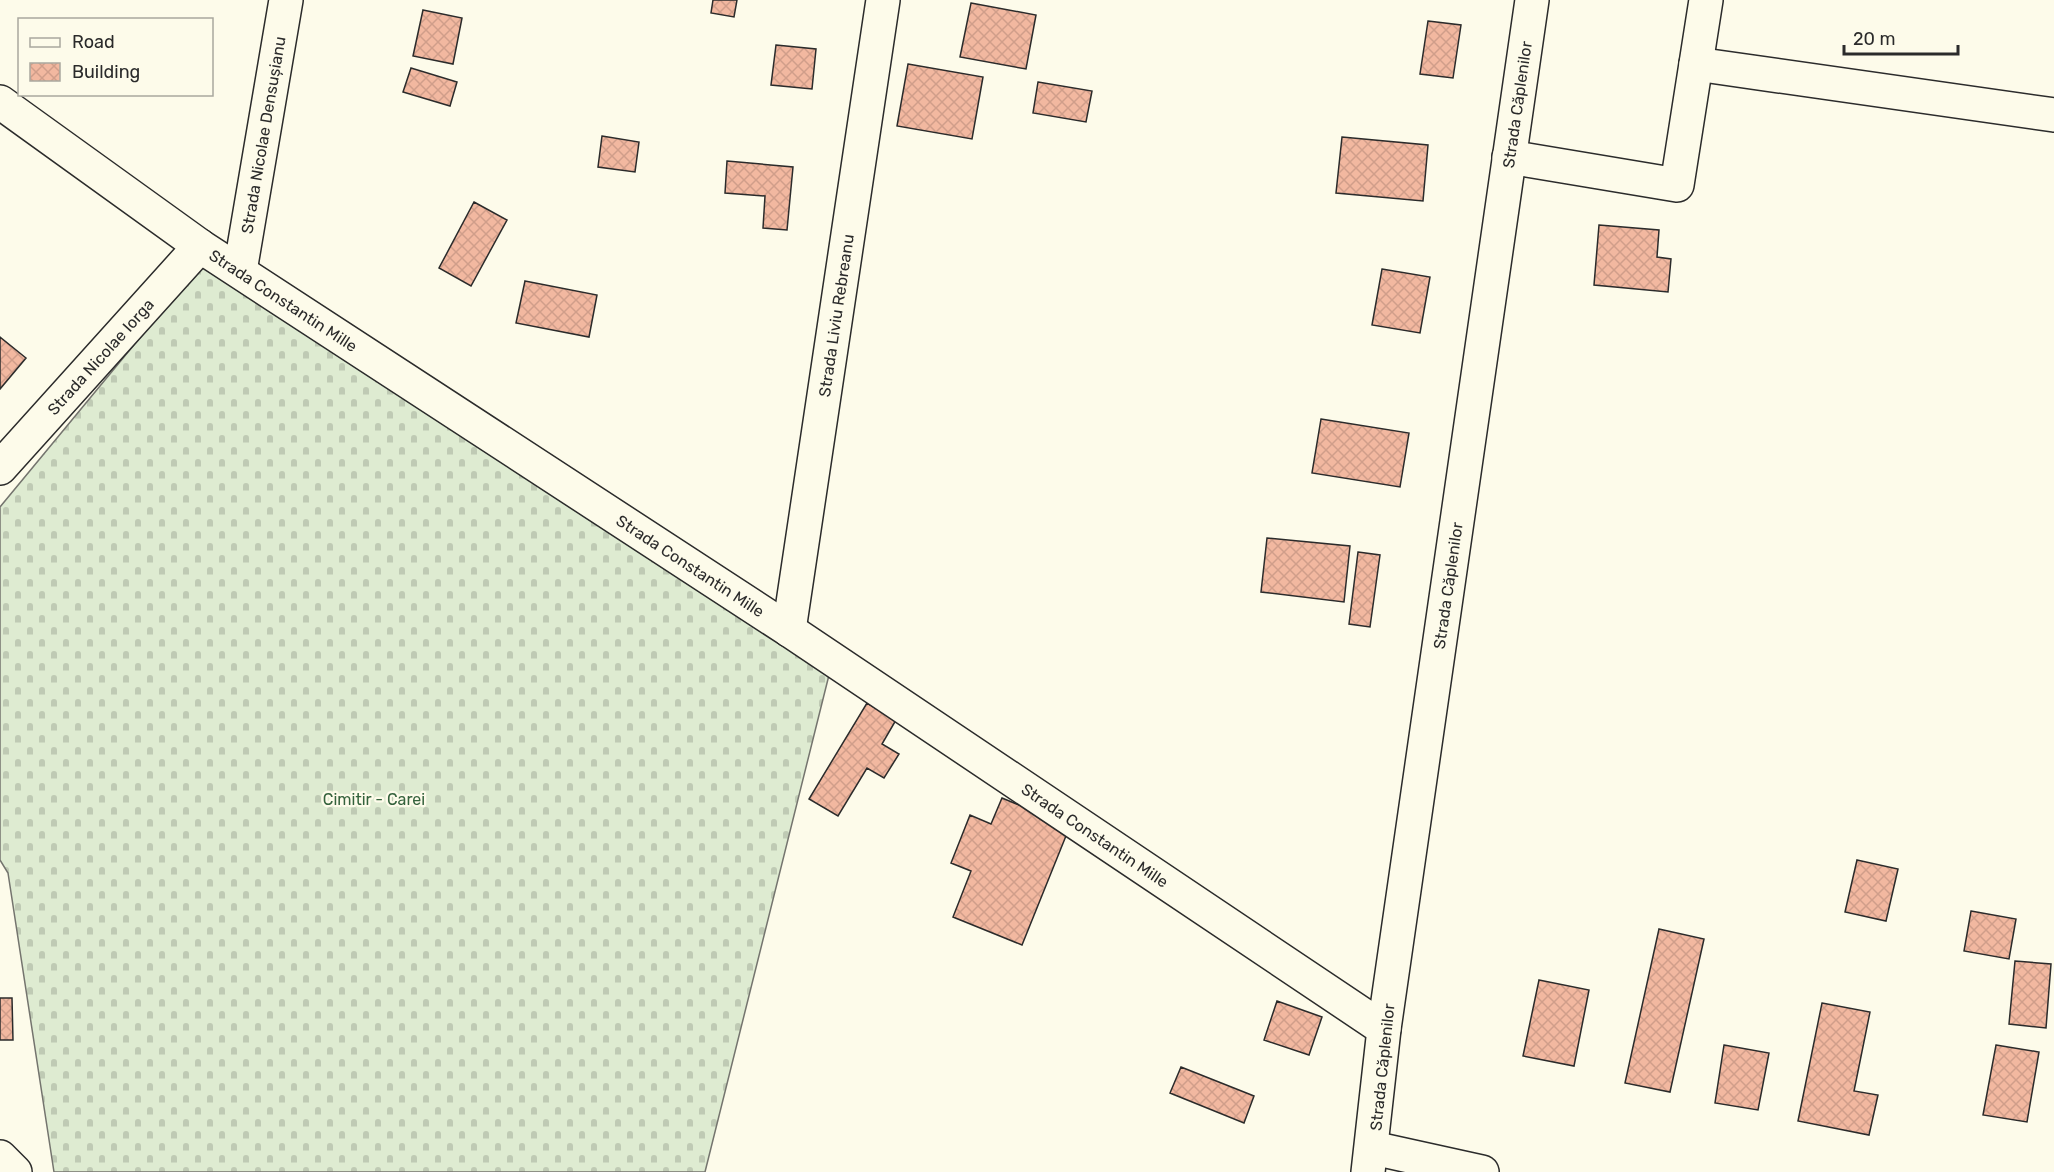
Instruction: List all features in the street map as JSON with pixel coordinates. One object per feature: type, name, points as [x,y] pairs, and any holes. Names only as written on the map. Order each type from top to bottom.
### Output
[{"type":"street","name":"Strada Nicolae Densușianu","points":[[240,271],[286,0]]},
{"type":"street","name":"Strada Liviu Rebreanu","points":[[789,630],[883,0]]},
{"type":"street","name":"Strada Căplenilor","points":[[1371,1160],[1384,1029],[1532,0]]},
{"type":"street","points":[[1509,157],[1677,185],[1706,0]]},
{"type":"street","points":[[1696,64],[2054,115]]},
{"type":"street","name":"Strada Constantin Mille","points":[[0,102],[200,246],[789,630],[1384,1029]]},
{"type":"street","name":"Strada Nicolae Iorga","points":[[0,468],[200,246]]},
{"type":"street","points":[[0,1157],[15,1172]]},
{"type":"street","points":[[1371,1160],[1482,1172]]},
{"type":"green space","name":"Cimitir - Carei","points":[[219,242],[833,659],[705,1172],[54,1172],[8,873],[0,860],[0,507]]},
{"type":"building","points":[[713,0],[737,0],[734,17],[711,13]]},
{"type":"building","points":[[971,3],[1036,15],[1026,69],[960,57]]},
{"type":"building","points":[[423,10],[462,18],[453,64],[413,56]]},
{"type":"building","points":[[1428,21],[1461,25],[1453,78],[1420,74]]},
{"type":"building","points":[[776,45],[816,49],[812,89],[771,85]]},
{"type":"building","points":[[908,64],[983,77],[972,139],[897,126]]},
{"type":"building","points":[[411,68],[457,82],[450,106],[403,92]]},
{"type":"building","points":[[1038,82],[1092,91],[1086,122],[1033,113]]},
{"type":"building","points":[[602,136],[639,142],[635,172],[598,167]]},
{"type":"building","points":[[1342,137],[1428,145],[1423,201],[1336,193]]},
{"type":"building","points":[[727,161],[793,167],[787,230],[763,228],[765,196],[725,193]]},
{"type":"building","points":[[474,202],[507,220],[471,286],[439,268]]},
{"type":"building","points":[[1599,225],[1659,230],[1657,257],[1671,259],[1668,292],[1594,285]]},
{"type":"building","points":[[1382,269],[1430,277],[1420,333],[1372,325]]},
{"type":"building","points":[[525,281],[597,295],[589,337],[516,323]]},
{"type":"building","points":[[0,337],[26,358],[0,389]]},
{"type":"building","points":[[1321,419],[1409,433],[1400,487],[1312,473]]},
{"type":"building","points":[[1267,538],[1350,546],[1344,602],[1261,592]]},
{"type":"building","points":[[1358,552],[1380,555],[1370,627],[1349,624]]},
{"type":"building","points":[[867,703],[896,720],[882,744],[899,754],[884,778],[867,768],[838,816],[809,799]]},
{"type":"building","points":[[1002,798],[1070,826],[1022,945],[953,917],[971,871],[951,863],[970,815],[991,824]]},
{"type":"building","points":[[1857,860],[1898,869],[1886,921],[1845,912]]},
{"type":"building","points":[[1971,911],[2016,919],[2009,959],[1964,951]]},
{"type":"building","points":[[1659,929],[1704,939],[1670,1092],[1625,1083]]},
{"type":"building","points":[[2015,961],[2051,964],[2046,1028],[2009,1024]]},
{"type":"building","points":[[1539,980],[1589,990],[1574,1066],[1523,1056]]},
{"type":"building","points":[[0,998],[12,998],[13,1040],[0,1040]]},
{"type":"building","points":[[1277,1001],[1322,1017],[1309,1055],[1264,1040]]},
{"type":"building","points":[[1822,1003],[1870,1012],[1854,1091],[1878,1095],[1869,1135],[1798,1121]]},
{"type":"building","points":[[1724,1045],[1769,1053],[1758,1110],[1715,1103]]},
{"type":"building","points":[[1996,1045],[2039,1052],[2027,1122],[1983,1115]]},
{"type":"building","points":[[1181,1067],[1254,1096],[1244,1123],[1170,1093]]}]
